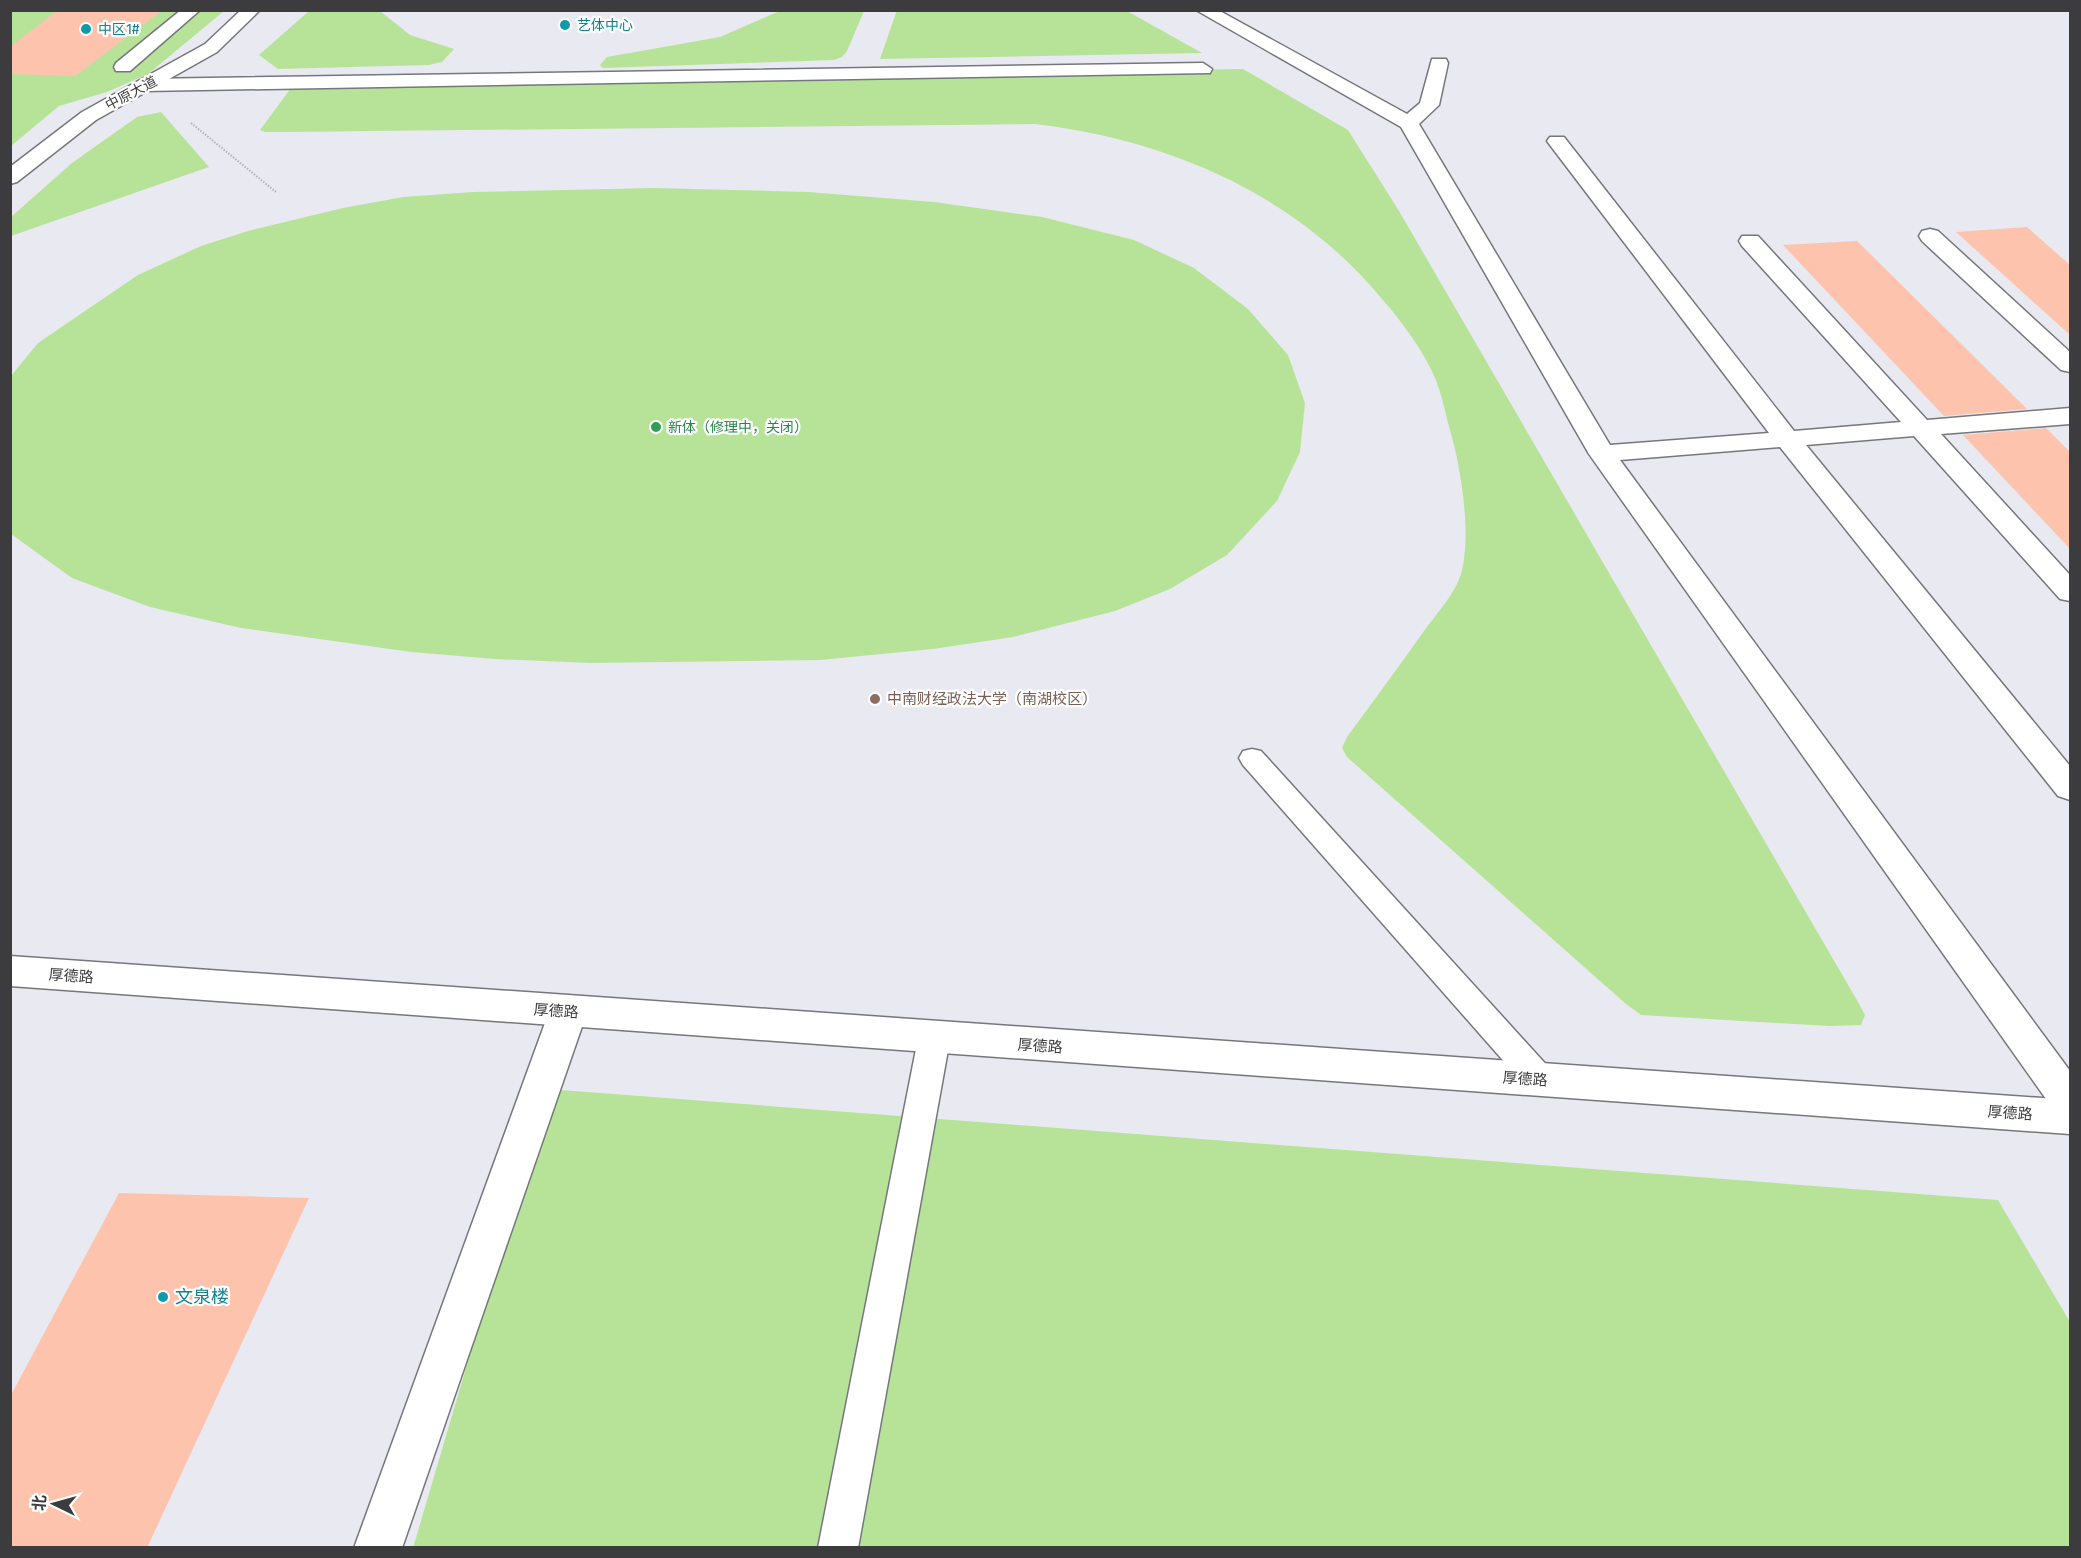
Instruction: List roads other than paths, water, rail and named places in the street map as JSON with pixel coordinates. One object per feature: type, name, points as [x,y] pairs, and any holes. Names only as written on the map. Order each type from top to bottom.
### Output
[{"type":"street","points":[[123,67],[192,10]]},
{"type":"street","name":"中原大道","points":[[10,178],[88,116],[211,48],[252,10]]},
{"type":"street","points":[[1204,10],[1409,123],[1602,454],[2070,1101]]},
{"type":"street","points":[[1409,123],[1429,105],[1439,63]]},
{"type":"street","points":[[145,86],[1203,69]]},
{"type":"street","points":[[1557,141],[1787,439],[2070,788]]},
{"type":"street","points":[[1930,236],[2070,365]]},
{"type":"street","points":[[1750,241],[2070,592]]},
{"type":"street","points":[[1602,454],[2070,416]]},
{"type":"street","name":"厚德路","points":[[10,971],[934,1039],[2070,1117]]},
{"type":"street","points":[[378,1548],[568,1012]]},
{"type":"lane","points":[[1252,758],[1541,1080]]},
{"type":"lane","points":[[838,1548],[934,1039]]},
{"type":"place","name":"艺体中心","points":[[565,25]]},
{"type":"place","name":"中区1#","points":[[86,29]]},
{"type":"place","name":"新体（修理中，关闭）","points":[[656,427]]},
{"type":"place","name":"中南财经政法大学（南湖校区）","points":[[875,699]]},
{"type":"place","name":"文泉楼","points":[[163,1297]]}]
